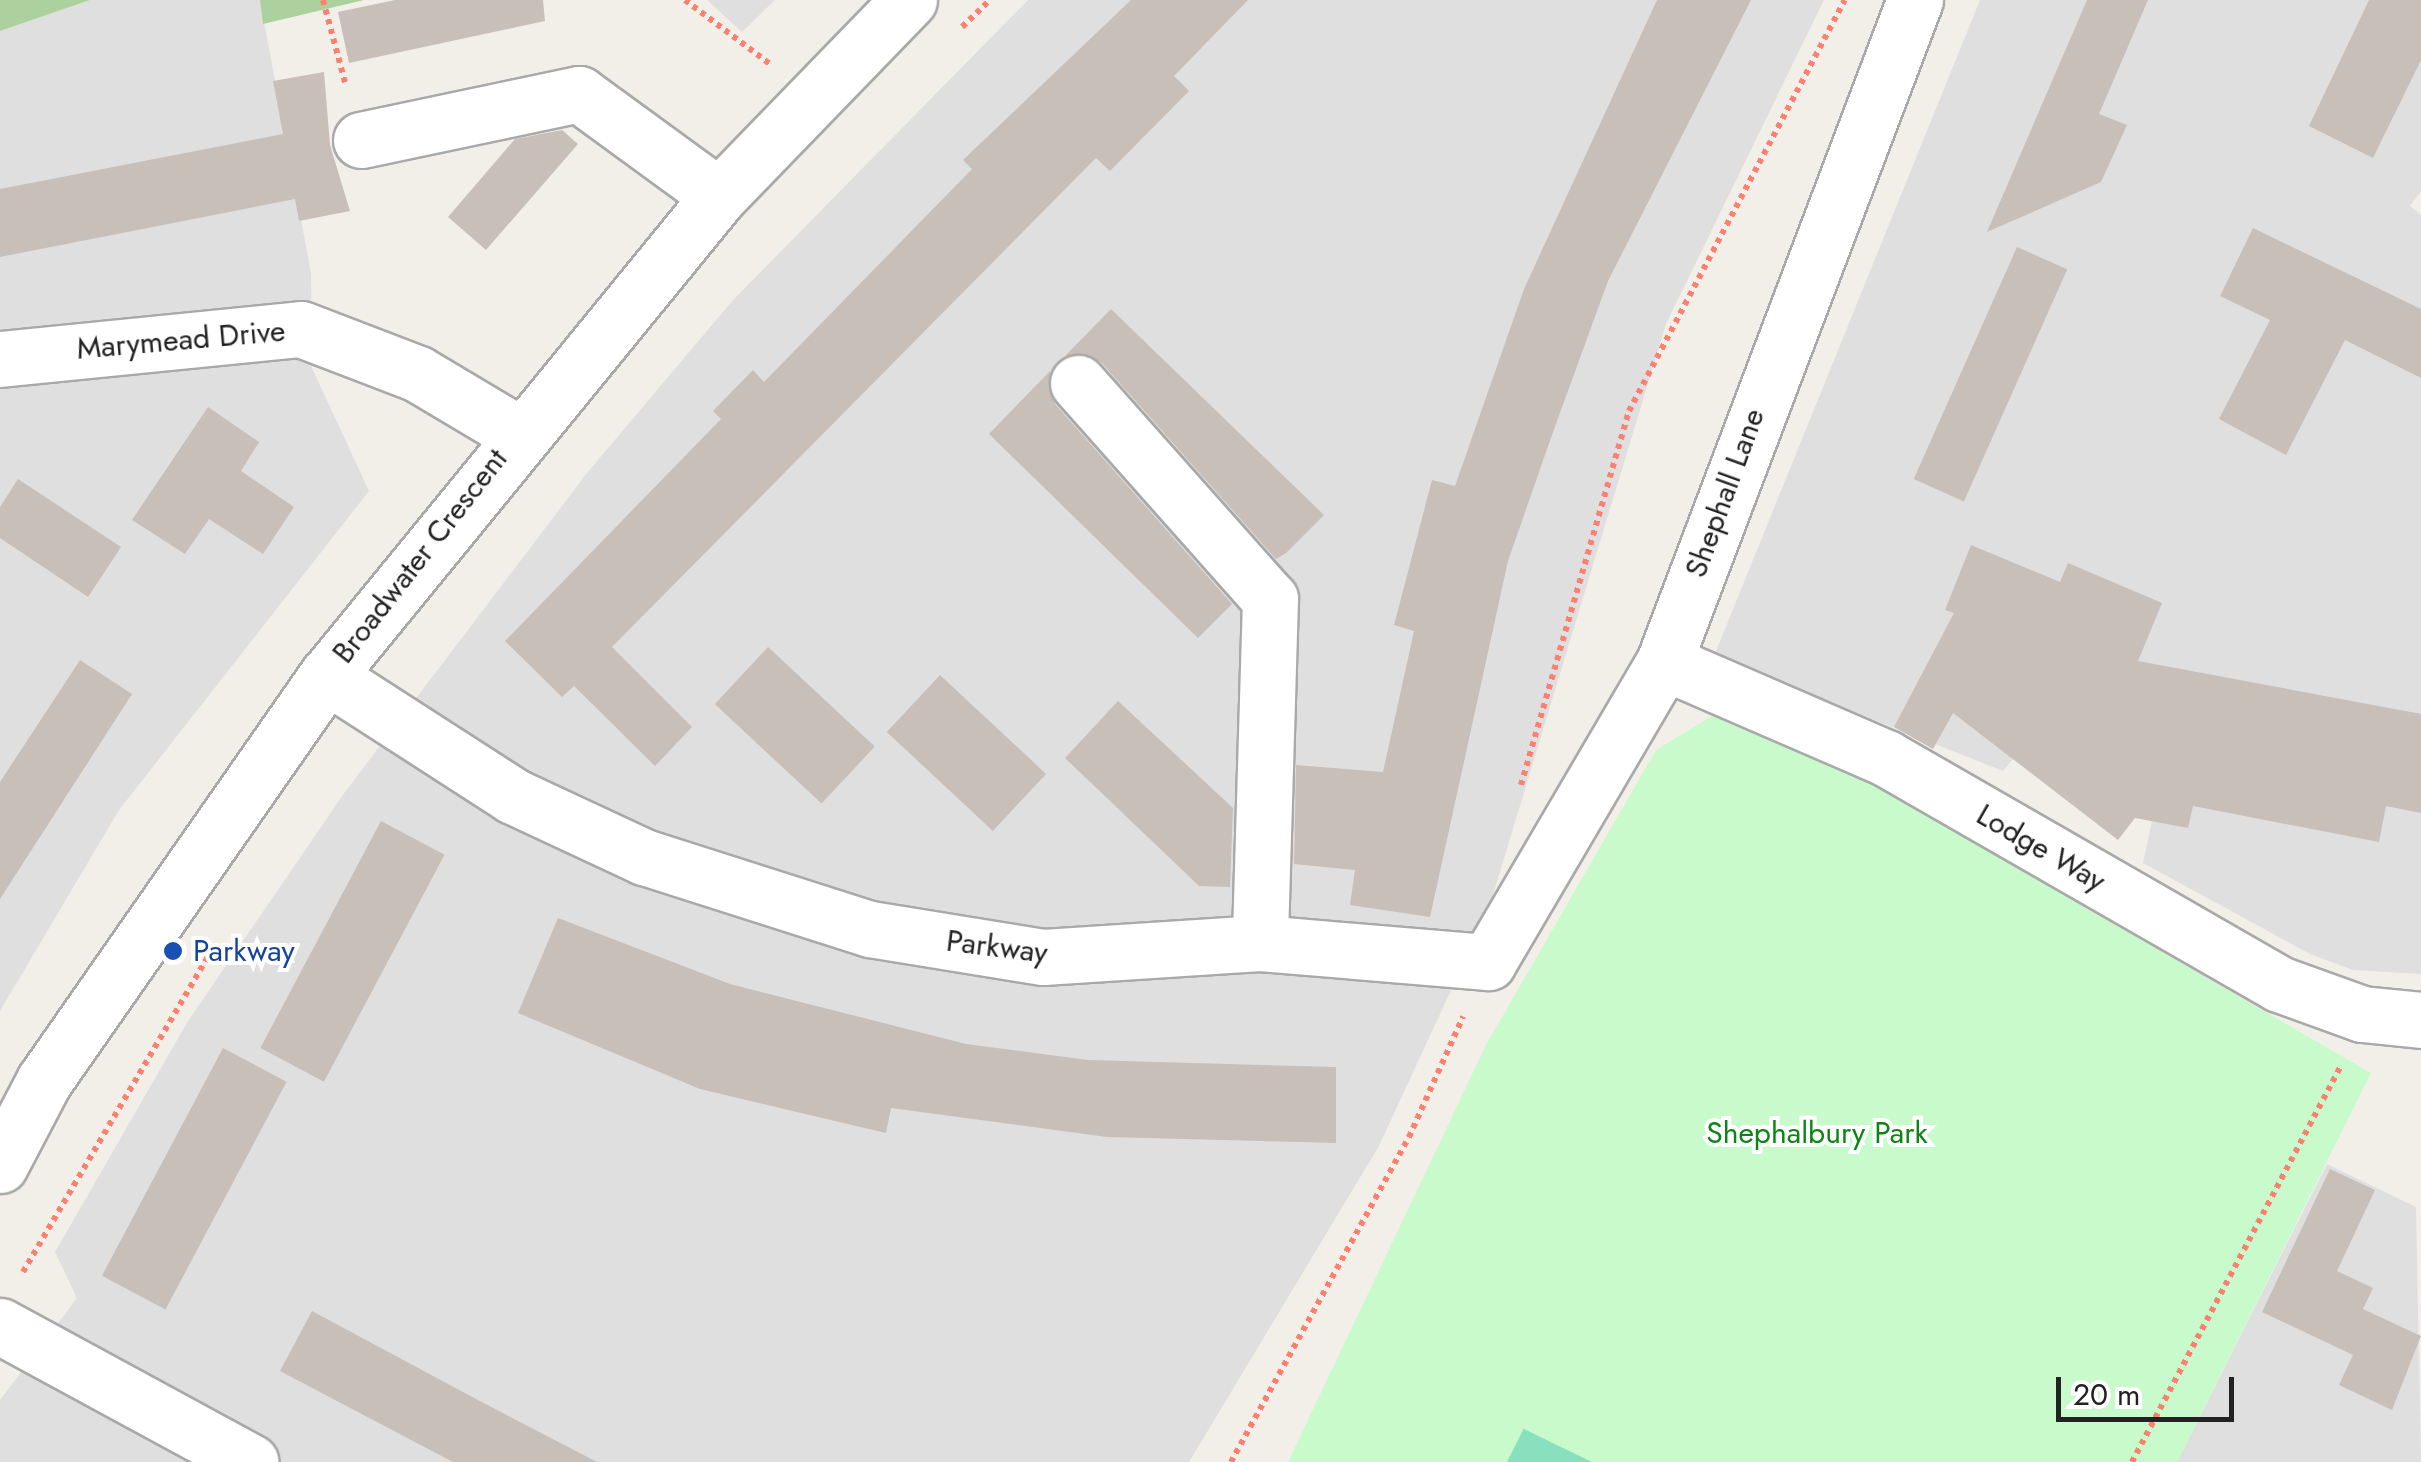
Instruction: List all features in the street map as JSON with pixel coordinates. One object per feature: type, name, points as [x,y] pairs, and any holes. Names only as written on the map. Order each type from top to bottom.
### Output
[{"type":"street","name":"Broadwater Crescent","points":[[0,1165],[44,1081],[326,676],[517,433],[719,196],[814,90],[909,0]]},
{"type":"street","name":"Shephall Lane","points":[[1488,962],[1664,662],[1915,0]]},
{"type":"street","points":[[361,140],[579,94],[719,196]]},
{"type":"street","name":"Marymead Drive","points":[[0,359],[302,329],[418,374],[517,433]]},
{"type":"street","points":[[1078,383],[1270,600],[1260,943]]},
{"type":"street","name":"Lodge Way","points":[[1664,662],[1886,758],[2279,984],[2362,1014],[2421,1020]]},
{"type":"street","name":"Parkway","points":[[326,676],[529,804],[644,857],[870,929],[1044,957],[1260,943],[1488,962]]},
{"type":"street","points":[[6,1307],[251,1462]]},
{"type":"path","points":[[323,0],[361,140]]},
{"type":"path","points":[[685,0],[732,41],[814,90]]},
{"type":"path","points":[[948,41],[990,0]]},
{"type":"path","points":[[1517,799],[1629,410],[1845,0]]},
{"type":"path","points":[[6,1307],[220,937]]},
{"type":"path","points":[[1231,1462],[1409,1137],[1488,962]]},
{"type":"path","points":[[2132,1462],[2320,1115],[2362,1014]]},
{"type":"shaded area","points":[[90,0],[260,0],[311,273],[312,368],[369,491],[119,810],[0,1011],[0,31]]},
{"type":"shaded area","points":[[707,0],[775,0],[742,32]]},
{"type":"shaded area","points":[[1028,0],[1824,0],[1666,324],[1489,908],[1379,1146],[1189,1462],[0,1462],[0,1400],[77,1298],[55,1252],[188,1021],[345,792],[587,473],[733,300]]},
{"type":"shaded area","points":[[1980,0],[2421,0],[2421,191],[2410,206],[2421,215],[2421,974],[2353,970],[2310,954],[2143,863],[2157,797],[2048,717],[2003,771],[1714,656]]},
{"type":"shaded area","points":[[2327,1164],[2416,1207],[2421,1462],[2177,1462]]},
{"type":"green space","points":[[0,0],[90,0],[0,31]]},
{"type":"green space","points":[[260,0],[364,0],[263,24]]},
{"type":"green space","name":"Shephalbury Park","points":[[1722,710],[1756,717],[2371,1073],[2177,1462],[1288,1462],[1486,1045],[1656,750]]},
{"type":"green space","points":[[1524,1429],[1592,1462],[1507,1462]]},
{"type":"building","points":[[395,0],[543,0],[545,21],[349,63],[338,12]]},
{"type":"building","points":[[1131,0],[1248,0],[1174,76],[1189,91],[1110,171],[1096,158],[612,647],[692,727],[655,766],[574,686],[562,697],[505,641],[721,419],[713,411],[753,370],[764,382],[972,169],[963,160]]},
{"type":"building","points":[[1657,0],[1751,0],[1608,281],[1553,432],[1508,561],[1430,917],[1350,905],[1355,870],[1294,864],[1296,765],[1383,772],[1414,631],[1394,625],[1432,480],[1455,486],[1524,289]]},
{"type":"building","points":[[2087,0],[2148,0],[2099,114],[2127,125],[2101,182],[1987,232]]},
{"type":"building","points":[[2369,0],[2421,0],[2421,60],[2373,158],[2309,126]]},
{"type":"building","points":[[324,72],[330,145],[350,211],[299,221],[295,199],[0,257],[0,189],[283,134],[273,81]]},
{"type":"building","points":[[562,130],[578,144],[486,250],[448,217],[515,139]]},
{"type":"building","points":[[2253,228],[2421,309],[2421,378],[2345,340],[2286,455],[2219,419],[2270,320],[2220,296]]},
{"type":"building","points":[[2017,247],[2067,269],[1964,501],[1914,479]]},
{"type":"building","points":[[1111,309],[1324,515],[1286,553],[1276,559],[1101,362],[1065,356]]},
{"type":"building","points":[[1050,371],[1055,404],[1232,604],[1198,638],[989,434]]},
{"type":"building","points":[[208,407],[259,442],[241,471],[294,507],[263,554],[209,519],[185,554],[132,520]]},
{"type":"building","points":[[18,479],[121,547],[88,597],[0,538],[0,507]]},
{"type":"building","points":[[1971,545],[2060,582],[2068,563],[2162,603],[2138,661],[2421,714],[2421,813],[2386,806],[2379,842],[2193,806],[2188,828],[2135,818],[2118,840],[1953,713],[1933,749],[1894,727],[1954,613],[1945,610]]},
{"type":"building","points":[[768,647],[875,747],[822,804],[715,704]]},
{"type":"building","points":[[80,660],[132,694],[0,899],[0,782]]},
{"type":"building","points":[[940,675],[1046,774],[993,831],[887,732]]},
{"type":"building","points":[[1118,701],[1233,808],[1230,887],[1199,886],[1065,758]]},
{"type":"building","points":[[381,821],[445,855],[324,1082],[260,1048]]},
{"type":"building","points":[[558,918],[730,984],[966,1044],[1088,1060],[1336,1067],[1336,1143],[1107,1137],[891,1108],[886,1133],[700,1089],[518,1013]]},
{"type":"building","points":[[223,1048],[287,1082],[165,1310],[102,1276]]},
{"type":"building","points":[[2330,1169],[2375,1190],[2337,1271],[2373,1288],[2363,1309],[2421,1336],[2392,1410],[2339,1385],[2353,1355],[2262,1312]]},
{"type":"building","points":[[312,1311],[597,1462],[453,1462],[280,1371]]},
{"type":"place","name":"Parkway","points":[[173,951]]}]
